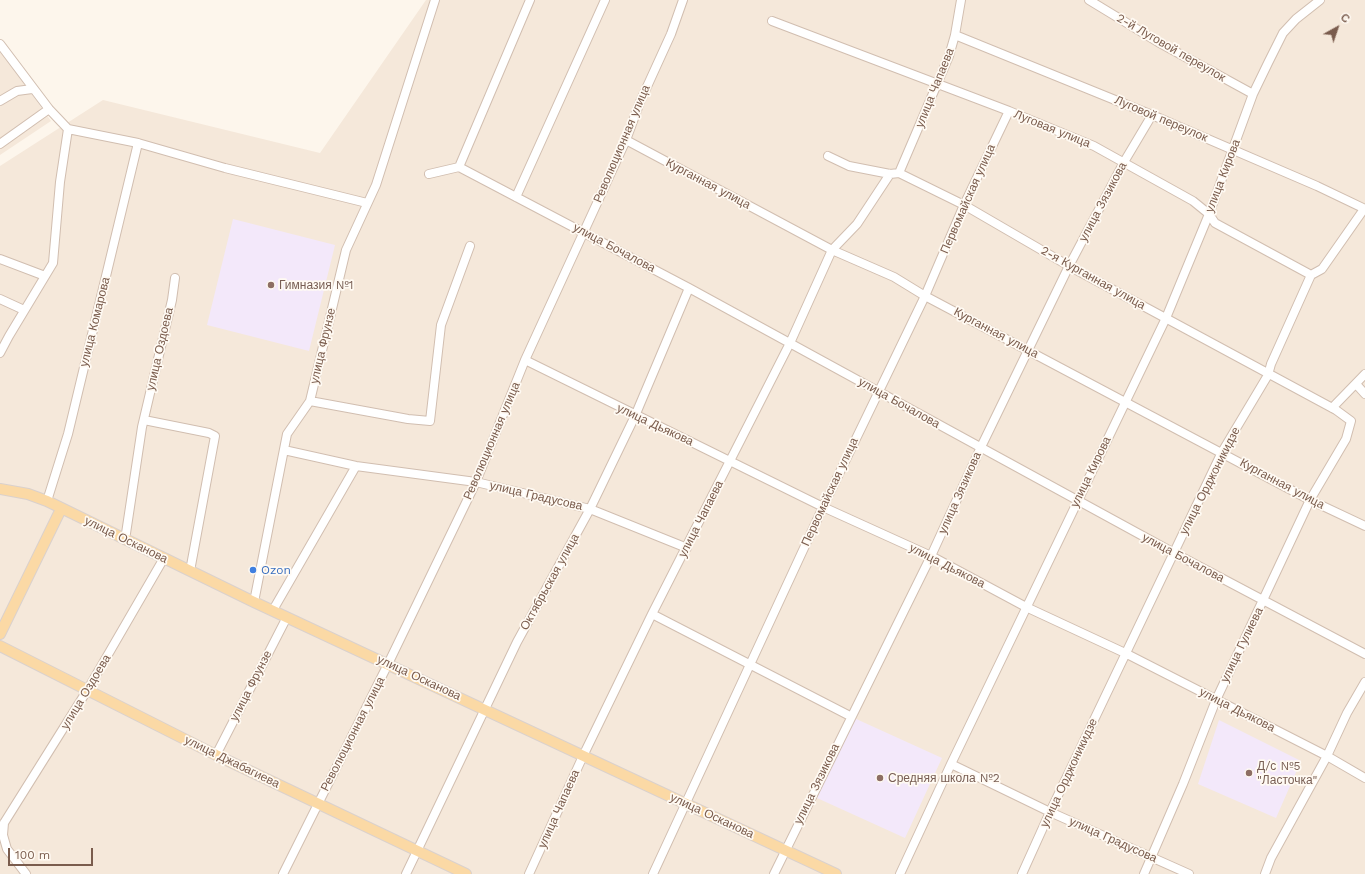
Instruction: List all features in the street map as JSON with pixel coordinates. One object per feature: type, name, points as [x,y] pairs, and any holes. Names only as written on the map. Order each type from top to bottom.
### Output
[{"type":"main road","name":"улица Осканова","points":[[0,489],[28,494],[47,501],[254,602],[836,874]]},
{"type":"main road","points":[[0,634],[61,509]]},
{"type":"main road","name":"улица Джабагиева","points":[[0,646],[88,689],[216,755],[466,874]]},
{"type":"street","name":"улица Фрунзе","points":[[254,602],[287,434],[310,401],[346,250],[376,185],[435,0]]},
{"type":"street","points":[[429,174],[459,167],[530,0]]},
{"type":"street","points":[[516,197],[605,0]]},
{"type":"street","name":"Революционная улица","points":[[283,874],[388,664],[476,482],[525,360],[626,140],[640,102],[671,34],[683,0]]},
{"type":"street","name":"улица Чапаева","points":[[899,173],[955,35],[961,0]]},
{"type":"street","name":"2-й Луговой переулок","points":[[1089,0],[1158,42],[1253,94]]},
{"type":"street","name":"улица Кирова","points":[[900,874],[1026,607],[1166,318],[1209,214],[1253,94],[1283,32],[1296,19],[1320,0]]},
{"type":"street","name":"Луговая улица","points":[[772,21],[1008,111],[1094,146],[1193,201],[1209,214],[1215,223],[1311,275]]},
{"type":"street","name":"Луговой переулок","points":[[955,35],[1152,115],[1317,186],[1364,209]]},
{"type":"street","points":[[0,44],[32,88],[68,129],[138,143],[225,168],[367,203]]},
{"type":"street","points":[[0,101],[17,91],[32,88]]},
{"type":"street","points":[[0,144],[49,109]]},
{"type":"street","name":"Первомайская улица","points":[[653,874],[749,663],[925,296],[964,205],[1008,111]]},
{"type":"street","name":"улица Зязикова","points":[[774,874],[784,850],[850,716],[931,556],[981,447],[1069,266],[1124,162],[1152,115]]},
{"type":"street","points":[[0,353],[53,263],[60,182],[68,129]]},
{"type":"street","name":"Курганная улица","points":[[626,140],[832,250],[894,277],[925,296],[1126,401],[1310,500],[1365,526]]},
{"type":"street","name":"улица Комарова","points":[[47,501],[68,434],[138,143]]},
{"type":"street","points":[[828,156],[849,166],[890,174],[899,173]]},
{"type":"street","name":"улица Бочалова","points":[[459,167],[689,288],[1174,553],[1365,654]]},
{"type":"street","name":"2-я Курганная улица","points":[[899,173],[964,205],[1069,266],[1268,375],[1332,408],[1351,421]]},
{"type":"street","name":"улица Чапаева","points":[[529,874],[583,756],[652,614],[687,548],[790,343],[832,250],[857,224],[890,174]]},
{"type":"street","name":"улица Орджоникидзе","points":[[1022,874],[1050,812],[1222,452],[1268,375],[1271,364],[1311,275],[1322,270],[1364,209]]},
{"type":"street","points":[[310,401],[408,419],[430,421],[441,324],[470,246]]},
{"type":"street","points":[[0,259],[45,276]]},
{"type":"street","name":"улица Оздоева","points":[[125,540],[144,420],[176,278]]},
{"type":"street","name":"Октябрьская улица","points":[[406,874],[517,642],[590,509],[635,416],[689,288]]},
{"type":"street","points":[[0,299],[24,310]]},
{"type":"street","name":"улица Дьякова","points":[[525,360],[635,416],[823,507],[931,556],[1026,607],[1126,653],[1326,756],[1365,778]]},
{"type":"street","points":[[1332,408],[1365,374]]},
{"type":"street","points":[[1356,384],[1365,394]]},
{"type":"street","points":[[144,420],[209,433],[215,436],[190,571]]},
{"type":"street","name":"улица Гулиева","points":[[1144,874],[1216,700],[1310,500],[1346,439],[1351,421]]},
{"type":"street","name":"улица Градусова","points":[[284,450],[356,466],[476,482],[590,509],[687,548]]},
{"type":"street","points":[[273,610],[356,466]]},
{"type":"street","name":"улица Оздоева","points":[[2,821],[88,689],[164,558]]},
{"type":"street","points":[[652,614],[850,716]]},
{"type":"street","name":"улица Фрунзе","points":[[216,755],[287,617]]},
{"type":"street","points":[[1265,874],[1271,858],[1326,756],[1347,713],[1365,682]]},
{"type":"street","name":"улица Градусова","points":[[951,764],[1050,812],[1189,874]]},
{"type":"street","points":[[2,821],[3,835],[7,849],[26,874]]},
{"type":"shaded area","points":[[426,0],[1365,0],[1365,874],[0,874],[0,166],[103,100],[320,153]]},
{"type":"shaded area","points":[[0,50],[51,121],[0,155]]},
{"type":"shaded area","name":"Гимназия №1","points":[[233,219],[335,245],[309,351],[207,325]]},
{"type":"shaded area","name":"Средняя школа №2","points":[[854,718],[942,758],[905,838],[817,798]]},
{"type":"shaded area","name":"Д/с №5 \"Ласточка\"","points":[[1219,720],[1301,761],[1276,818],[1198,784]]},
{"type":"place","name":"Гимназия №1","points":[[271,285]]},
{"type":"place","name":"Ozon","points":[[253,570]]},
{"type":"place","name":"Д/с №5 \"Ласточка\"","points":[[1249,773]]},
{"type":"place","name":"Средняя школа №2","points":[[880,778]]}]
